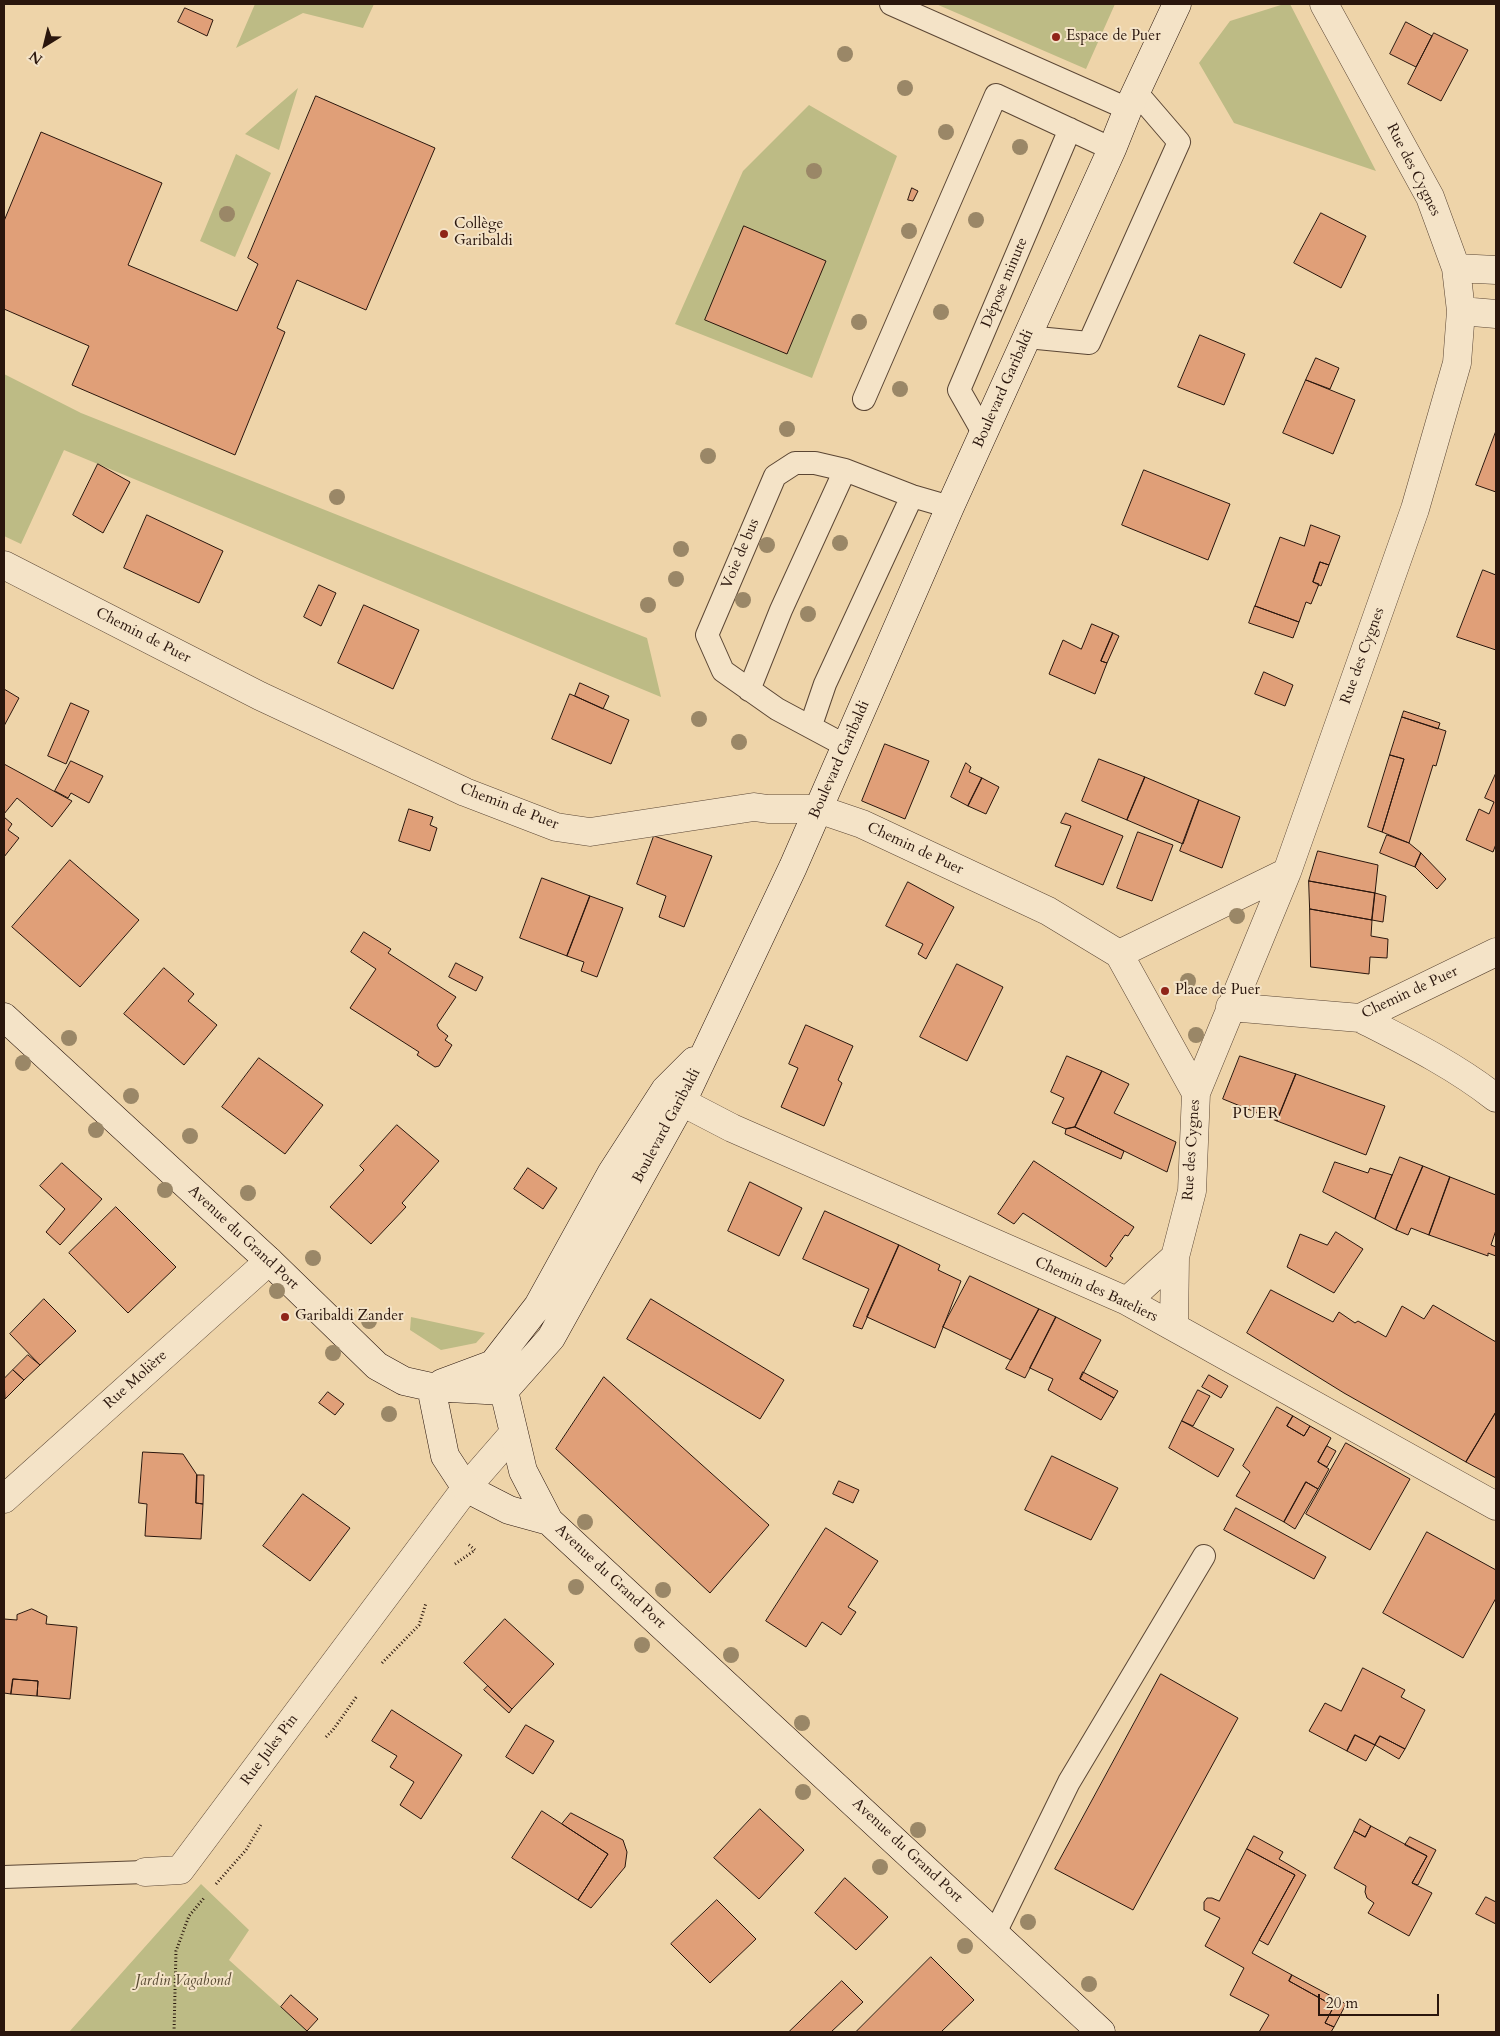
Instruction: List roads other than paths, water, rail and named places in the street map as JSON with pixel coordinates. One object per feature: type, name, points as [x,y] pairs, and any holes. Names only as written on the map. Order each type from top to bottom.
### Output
[{"type":"street","name":"Boulevard Garibaldi","points":[[504,1391],[551,1338],[682,1102],[793,867],[950,508],[1112,149],[1132,100],[1178,4]]},
{"type":"street","name":"Boulevard Garibaldi","points":[[1161,38],[1192,4]]},
{"type":"street","name":"Rue des Cygnes","points":[[1174,1327],[1175,1257],[1192,1191],[1196,1092],[1287,872],[1415,509],[1457,364],[1461,311],[1456,268],[1430,197],[1324,4]]},
{"type":"street","points":[[1456,268],[1496,270]]},
{"type":"street","points":[[1461,311],[1496,314]]},
{"type":"street","name":"Chemin de Puer","points":[[4,566],[269,700],[465,792],[556,827],[590,832],[754,807],[768,809],[818,808],[862,824],[1039,907],[1119,954]]},
{"type":"street","points":[[1196,1092],[1119,954],[1287,872]]},
{"type":"street","name":"Chemin de Puer","points":[[1230,1007],[1360,1018],[1496,952]]},
{"type":"street","name":"Avenue du Grand Port","points":[[4,1017],[269,1261],[377,1366],[404,1381],[431,1387]]},
{"type":"street","points":[[1360,1018],[1438,1058],[1478,1083],[1496,1098]]},
{"type":"street","points":[[431,1387],[493,1364],[538,1306],[612,1172],[665,1090],[707,1047]]},
{"type":"street","name":"Chemin des Bateliers","points":[[682,1102],[732,1128],[1127,1301],[1496,1506]]},
{"type":"street","points":[[1127,1301],[1175,1257]]},
{"type":"street","name":"Rue Molière","points":[[4,1499],[269,1261]]},
{"type":"street","points":[[493,1364],[504,1391],[523,1470],[548,1520]]},
{"type":"street","points":[[431,1387],[504,1391]]},
{"type":"street","points":[[431,1387],[446,1456],[466,1488]]},
{"type":"street","name":"Rue Jules Pin","points":[[145,1872],[180,1870],[466,1488],[513,1434]]},
{"type":"street","name":"Avenue du Grand Port","points":[[466,1488],[509,1510],[548,1520],[1102,2032]]},
{"type":"lane","points":[[891,4],[1132,100],[1179,142],[1088,343],[1027,337]]},
{"type":"lane","points":[[864,399],[996,95],[1112,149]]},
{"type":"lane","name":"Dépose minute","points":[[984,434],[959,390],[1070,129]]},
{"type":"lane","name":"Voie de bus","points":[[846,746],[811,725],[777,708],[723,671],[706,635],[771,485],[775,476],[795,463],[815,463],[845,470],[912,496],[950,508]]},
{"type":"lane","points":[[749,690],[781,610],[845,470]]},
{"type":"lane","points":[[811,725],[825,684],[912,496]]},
{"type":"lane","points":[[995,1933],[1068,1782],[1204,1556]]},
{"type":"lane","name":"Rue Jules Pin","points":[[4,1877],[145,1872]]},
{"type":"place","name":"Espace de Puer","points":[[1056,37]]},
{"type":"place","name":"Collège Garibaldi","points":[[444,234]]},
{"type":"place","name":"Place de Puer","points":[[1165,991]]},
{"type":"place","name":"Garibaldi Zander","points":[[285,1317]]},
{"type":"district","name":"PUER","points":[[1256,1114]]},
{"type":"park label","name":"Jardin Vagabond","points":[[183,1982]]}]
